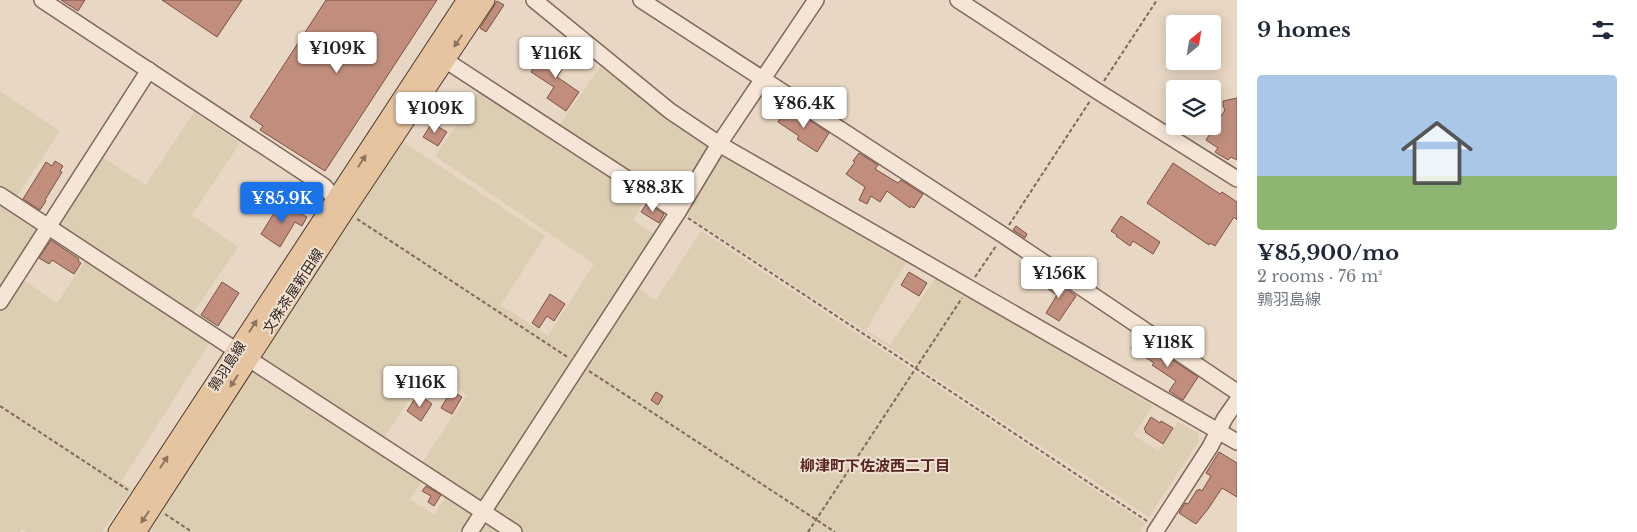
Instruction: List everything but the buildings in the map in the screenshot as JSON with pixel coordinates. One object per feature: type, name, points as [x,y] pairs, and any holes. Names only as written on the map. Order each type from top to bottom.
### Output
[{"type":"main road","name":"鶉羽島線","points":[[118,532],[147,502],[341,205],[467,0]]},
{"type":"main road","points":[[341,205],[445,60],[485,0]]},
{"type":"main road","points":[[136,532],[147,502]]},
{"type":"street","points":[[42,0],[324,186],[341,205]]},
{"type":"street","points":[[534,0],[670,111],[719,144],[1237,442]]},
{"type":"street","points":[[641,0],[1003,235],[1237,392]]},
{"type":"street","points":[[470,532],[678,212],[719,144],[816,0]]},
{"type":"street","points":[[958,0],[1097,91],[1237,179]]},
{"type":"street","points":[[445,60],[678,212]]},
{"type":"street","points":[[0,302],[149,70]]},
{"type":"street","points":[[0,194],[514,532]]},
{"type":"street","points":[[1158,531],[1237,401]]},
{"type":"path","points":[[808,532],[1157,0]]},
{"type":"path","points":[[341,205],[835,532]]},
{"type":"path","points":[[678,212],[1158,531]]},
{"type":"path","points":[[0,406],[192,532]]},
{"type":"shaded area","points":[[600,67],[709,147],[907,261],[866,330],[890,345],[936,277],[1153,406],[1133,435],[1158,451],[1178,422],[1198,433],[1199,441],[1149,517],[685,214],[558,127]]},
{"type":"shaded area","points":[[482,88],[647,196],[633,220],[654,234],[624,278],[656,300],[701,231],[1145,523],[1140,532],[525,532],[421,464],[467,395],[429,370],[383,439],[269,366],[262,356],[402,141],[545,236],[501,305],[548,336],[594,264],[435,156]]},
{"type":"shaded area","points":[[0,91],[60,131],[11,205],[43,228],[0,291]]},
{"type":"shaded area","points":[[194,112],[240,143],[192,215],[238,247],[185,325],[210,342],[121,482],[132,489],[102,532],[27,532],[22,529],[20,532],[0,532],[0,307],[19,277],[57,303],[91,252],[53,226],[99,155],[146,185]]},
{"type":"shaded area","points":[[255,366],[426,476],[410,499],[434,515],[448,494],[473,510],[459,532],[146,532]]},
{"type":"shaded area","points":[[483,515],[510,532],[472,532]]},
{"type":"district","name":"柳津町下佐波西二丁目","points":[[875,466]]}]
